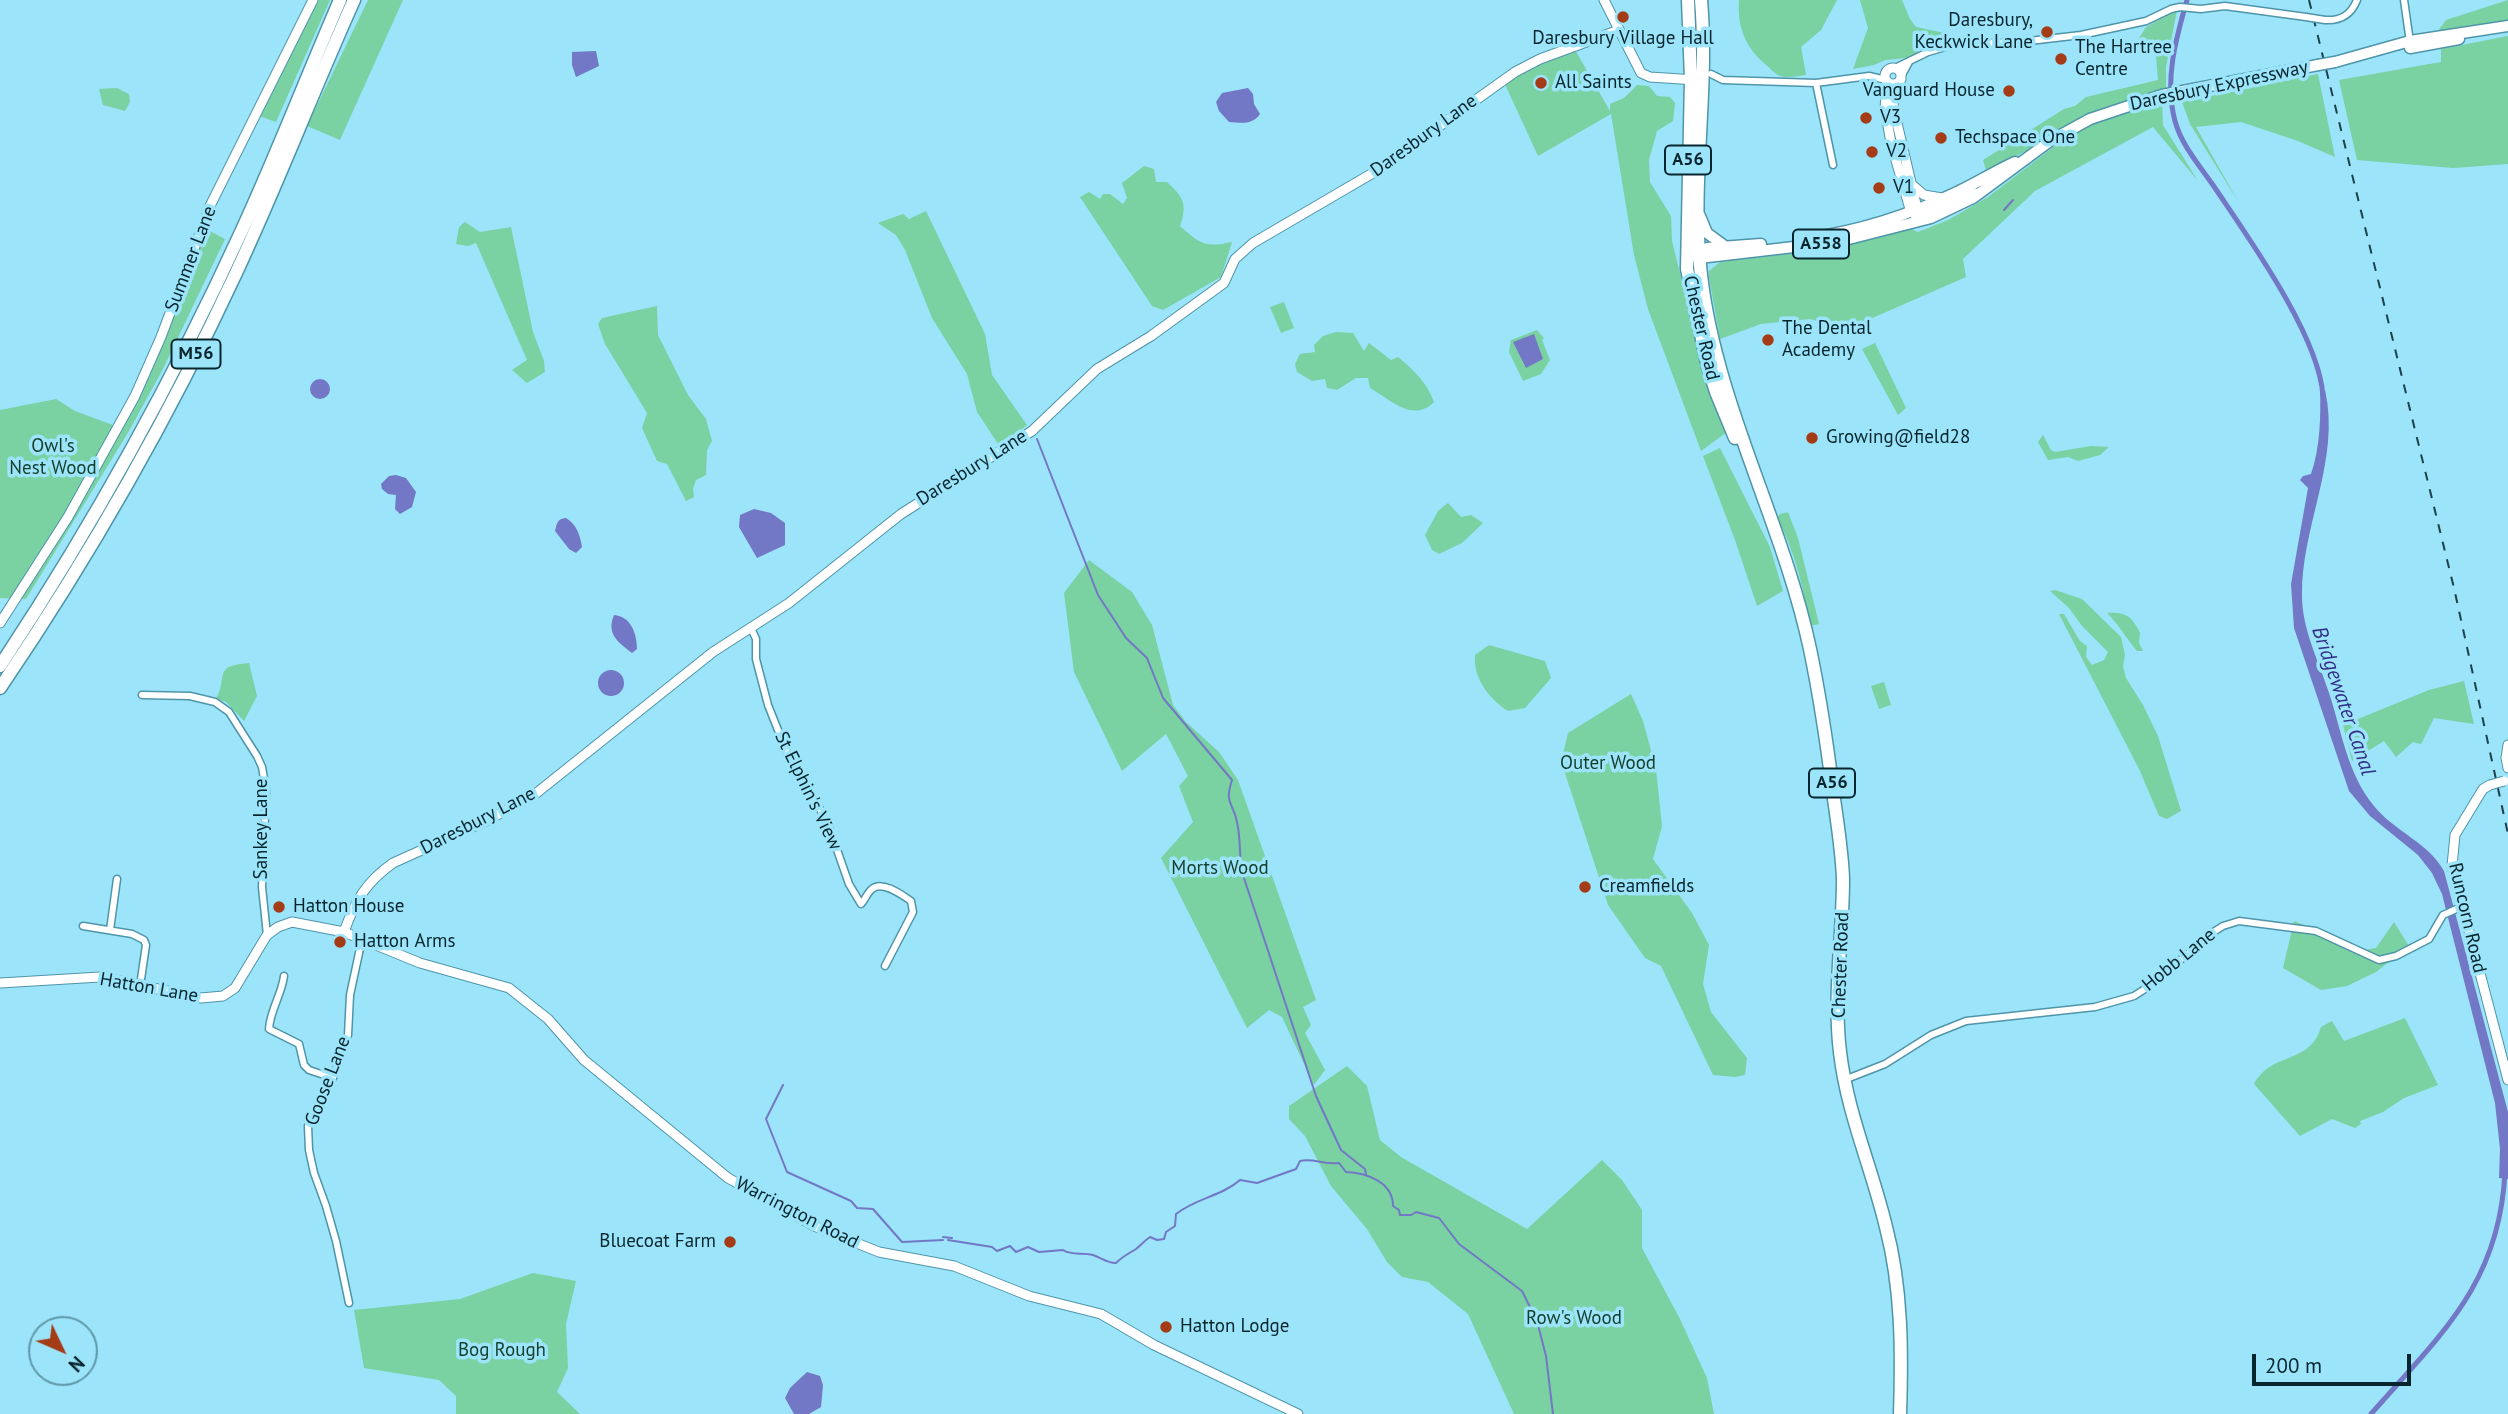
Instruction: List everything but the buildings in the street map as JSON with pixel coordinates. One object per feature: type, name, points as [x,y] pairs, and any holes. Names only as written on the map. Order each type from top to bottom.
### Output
[{"type":"highway","name":"M56","points":[[0,666],[98,509],[180,359],[258,195],[340,0]]},
{"type":"highway","name":"M56","points":[[0,688],[109,515],[191,364],[270,199],[354,0]]},
{"type":"highway","name":"Chester Road","points":[[1688,0],[1702,78],[1687,242],[1687,269],[1701,343],[1716,392],[1772,517]]},
{"type":"highway","name":"Chester Road","points":[[1701,0],[1702,78],[1697,255],[1712,337],[1724,384],[1795,587],[1825,731],[1842,852],[1839,1023],[1844,1080],[1850,1109],[1876,1189],[1893,1261],[1902,1349],[1900,1414]]},
{"type":"main road","name":"Daresbury Expressway","points":[[1729,250],[1837,242],[1908,225],[1945,212],[1989,187],[2050,141],[2090,119],[2162,95],[2335,62],[2411,44],[2508,28]]},
{"type":"main road","name":"Daresbury Expressway","points":[[1697,255],[1825,236],[1915,211],[2031,155]]},
{"type":"main road","points":[[1698,206],[1704,229],[1729,250]]},
{"type":"main road","name":"A56","points":[[1687,242],[1697,255],[1692,260],[1696,308]]},
{"type":"main road","name":"A558","points":[[1701,276],[1707,265],[1729,250]]},
{"type":"street","name":"Summer Lane","points":[[0,623],[68,517],[135,396],[161,337],[211,205],[313,0]]},
{"type":"street","points":[[1604,0],[1641,74],[1650,77],[1816,83],[1851,77],[1884,78],[1896,84],[1909,62],[1928,52],[1952,45],[2081,35],[2146,21],[2171,9],[2180,8],[2225,6],[2336,21],[2354,9],[2357,0]]},
{"type":"street","points":[[2404,0],[2411,44]]},
{"type":"street","name":"Daresbury Lane","points":[[344,932],[364,888],[381,872],[435,843],[486,821],[534,794],[690,670],[804,592],[901,514],[1032,430],[1097,369],[1151,336],[1224,283],[1235,259],[1253,243],[1378,170],[1515,72],[1540,59],[1619,30]]},
{"type":"street","points":[[1900,74],[1889,69],[1884,78],[1885,109],[1891,143],[1915,211],[1908,225]]},
{"type":"street","points":[[1885,219],[1901,207],[1907,187],[1893,106],[1900,74]]},
{"type":"street","points":[[1816,83],[1833,165]]},
{"type":"street","points":[[1822,153],[1830,152]]},
{"type":"street","points":[[1907,187],[1929,197],[1944,198]]},
{"type":"street","points":[[1915,211],[1925,213],[1989,187]]},
{"type":"street","name":"St Elphin's View","points":[[751,628],[757,639],[756,659],[768,705],[796,775],[815,800],[828,824],[849,884],[861,904],[876,886],[883,886],[911,901],[913,912],[886,966]]},
{"type":"street","name":"Sankey Lane","points":[[142,695],[190,696],[215,702],[229,712],[257,756],[266,790],[262,887],[267,935]]},
{"type":"street","points":[[2508,745],[2508,768]]},
{"type":"street","name":"Runcorn Road","points":[[2506,780],[2483,789],[2455,835],[2452,866],[2460,908],[2508,1080]]},
{"type":"street","points":[[110,930],[117,879]]},
{"type":"street","name":"Hobb Lane","points":[[1844,1080],[1885,1064],[1931,1035],[1966,1021],[2095,1007],[2134,996],[2222,926],[2239,921],[2316,931],[2379,960],[2396,956],[2429,939],[2446,912],[2460,908]]},
{"type":"street","points":[[266,920],[284,924],[301,923],[344,932]]},
{"type":"street","name":"Hatton Lane","points":[[0,983],[100,977],[201,998],[214,998],[230,993],[239,984],[267,935],[284,924]]},
{"type":"street","points":[[83,926],[132,934],[144,940],[146,946],[140,986]]},
{"type":"street","name":"Warrington Road","points":[[344,932],[420,963],[509,988],[548,1019],[584,1060],[718,1170],[748,1190],[814,1226],[879,1252],[954,1266],[1028,1296],[1101,1314],[1154,1345],[1298,1414]]},
{"type":"street","name":"Goose Lane","points":[[349,1303],[327,1206],[314,1174],[308,1126],[333,1078],[348,1035],[350,995],[362,939]]},
{"type":"street","points":[[284,975],[282,992],[269,1029],[299,1044],[304,1065],[309,1070],[333,1078]]},
{"type":"green space","points":[[316,0],[330,0],[276,122],[259,116]]},
{"type":"green space","points":[[368,0],[403,0],[340,140],[307,126]]},
{"type":"green space","points":[[1739,0],[1837,0],[1821,30],[1801,47],[1806,75],[1781,76],[1758,57],[1747,43],[1741,27]]},
{"type":"green space","points":[[1860,0],[1902,0],[1916,27],[1945,33],[1959,44],[1917,57],[1885,60],[1853,69],[1868,28]]},
{"type":"green space","points":[[2508,0],[2508,24],[2471,25],[2437,32],[2446,20]]},
{"type":"green space","points":[[2177,10],[2166,67],[2166,88],[2104,108],[2072,123],[1987,174],[1983,160],[2064,109],[2075,106],[2086,97],[2158,80],[2155,44],[2135,45],[2146,27]]},
{"type":"green space","points":[[2508,36],[2508,164],[2453,168],[2357,160],[2339,80],[2441,62],[2441,49]]},
{"type":"green space","points":[[1574,48],[1610,111],[1610,104],[1624,98],[1637,85],[1649,86],[1657,96],[1670,97],[1675,103],[1673,121],[1657,131],[1649,160],[1650,182],[1671,216],[1672,241],[1703,366],[1727,432],[1701,451],[1648,309],[1634,255],[1611,114],[1538,156],[1503,80]]},
{"type":"green space","points":[[2318,74],[2335,157],[2241,122],[2196,127],[2239,203],[2190,124],[2182,102]]},
{"type":"green space","points":[[117,88],[129,94],[130,102],[125,111],[103,105],[99,89]]},
{"type":"green space","points":[[2162,102],[2163,125],[2198,181],[2153,127],[2035,191],[1963,259],[1966,277],[1845,330],[1810,319],[1761,324],[1720,339],[1709,271],[1720,262],[1821,250],[1912,229],[1918,232],[1948,220],[1988,197],[2090,119],[2124,106]]},
{"type":"green space","points":[[1144,166],[1154,169],[1156,182],[1167,182],[1180,197],[1184,212],[1180,226],[1203,243],[1215,245],[1232,242],[1221,277],[1163,310],[1152,306],[1080,197],[1089,192],[1100,199],[1103,194],[1110,194],[1123,204],[1127,198],[1122,183]]},
{"type":"green space","points":[[926,211],[985,334],[992,375],[1027,425],[1000,447],[977,412],[967,374],[932,318],[905,250],[896,235],[878,223],[903,214],[909,219]]},
{"type":"green space","points":[[465,222],[480,232],[511,227],[533,332],[544,361],[545,372],[527,383],[512,370],[527,360],[476,243],[468,246],[456,244],[459,227]]},
{"type":"green space","name":"Owl's Nest Wood","points":[[204,228],[225,239],[163,369],[129,431],[26,599],[0,598],[0,410],[56,399],[75,411],[121,428]]},
{"type":"green space","points":[[1284,302],[1294,328],[1281,333],[1270,307]]},
{"type":"green space","points":[[657,306],[658,335],[688,395],[706,419],[712,441],[707,450],[706,475],[696,480],[694,497],[686,501],[667,464],[657,461],[642,428],[647,413],[605,344],[598,324],[602,318]]},
{"type":"green space","points":[[1537,330],[1544,338],[1542,340],[1550,360],[1541,374],[1523,381],[1509,352],[1511,340]]},
{"type":"green space","points":[[1336,332],[1353,333],[1364,351],[1369,343],[1391,360],[1398,357],[1419,377],[1434,402],[1426,408],[1410,410],[1370,388],[1368,378],[1356,378],[1337,390],[1327,388],[1325,379],[1312,381],[1297,372],[1295,364],[1300,354],[1315,352],[1314,345],[1323,336]]},
{"type":"green space","points":[[1875,343],[1906,408],[1898,415],[1862,349]]},
{"type":"green space","points":[[2043,435],[2051,450],[2055,452],[2091,446],[2109,447],[2100,455],[2078,461],[2068,457],[2048,460],[2038,442]]},
{"type":"green space","points":[[1720,448],[1770,547],[1783,591],[1757,606],[1703,456]]},
{"type":"green space","points":[[1448,503],[1461,517],[1471,515],[1483,523],[1462,543],[1439,554],[1432,550],[1425,535],[1438,511]]},
{"type":"green space","points":[[1788,512],[1798,538],[1819,624],[1809,626],[1798,571],[1777,519],[1780,514]]},
{"type":"green space","name":"Morts Wood","points":[[1089,560],[1132,592],[1152,625],[1173,705],[1186,722],[1219,752],[1238,780],[1316,1000],[1303,1007],[1311,1025],[1305,1033],[1325,1070],[1314,1085],[1282,1017],[1269,1010],[1247,1028],[1161,858],[1193,822],[1179,786],[1188,776],[1166,734],[1122,771],[1074,672],[1064,593]]},
{"type":"green space","points":[[2055,590],[2082,599],[2121,637],[2126,678],[2158,736],[2181,811],[2167,819],[2159,816],[2140,771],[2059,614],[2064,614],[2080,641],[2087,646],[2086,657],[2092,665],[2104,660],[2108,652],[2050,591]]},
{"type":"green space","points":[[2107,613],[2123,614],[2131,619],[2140,633],[2139,643],[2143,651],[2137,651]]},
{"type":"green space","points":[[1489,645],[1545,661],[1551,678],[1525,708],[1508,711],[1495,700],[1480,680],[1475,655]]},
{"type":"green space","points":[[249,663],[257,696],[244,721],[226,702],[216,699],[226,669]]},
{"type":"green space","points":[[2464,681],[2474,724],[2434,718],[2421,744],[2413,742],[2396,757],[2384,741],[2352,761],[2343,725],[2429,690]]},
{"type":"green space","points":[[1884,682],[1891,705],[1879,709],[1871,686]]},
{"type":"green space","name":"Outer Wood","points":[[1631,694],[1643,721],[1656,769],[1662,826],[1653,859],[1692,913],[1709,945],[1703,984],[1711,1012],[1747,1058],[1745,1075],[1713,1075],[1661,966],[1645,958],[1608,905],[1564,770],[1562,758],[1568,733]]},
{"type":"green space","points":[[2294,921],[2364,950],[2376,948],[2394,922],[2409,946],[2376,972],[2347,986],[2321,990],[2283,968]]},
{"type":"green space","points":[[2405,1018],[2438,1085],[2404,1098],[2383,1112],[2360,1121],[2361,1124],[2355,1128],[2332,1119],[2300,1136],[2254,1084],[2271,1067],[2308,1047],[2316,1039],[2321,1027],[2332,1021],[2344,1041]]},
{"type":"green space","name":"Row's Wood","points":[[1347,1066],[1367,1086],[1380,1140],[1401,1157],[1527,1229],[1602,1160],[1622,1180],[1642,1210],[1642,1248],[1680,1319],[1707,1378],[1714,1414],[1514,1414],[1468,1314],[1428,1282],[1402,1277],[1387,1262],[1367,1229],[1331,1186],[1305,1136],[1289,1119],[1289,1106]]},
{"type":"green space","name":"Bog Rough","points":[[533,1273],[576,1281],[566,1324],[568,1368],[557,1392],[580,1414],[456,1414],[456,1396],[439,1380],[364,1368],[354,1310],[460,1299]]},
{"type":"water","points":[[596,51],[599,66],[576,77],[572,52]]},
{"type":"water","points":[[1248,88],[1260,114],[1250,122],[1229,122],[1219,111],[1216,102],[1222,93]]},
{"type":"water","points":[[1534,334],[1543,359],[1526,368],[1513,342]]},
{"type":"water","points":[[320,379],[327,382],[330,389],[327,396],[320,399],[313,396],[310,389],[313,382]]},
{"type":"water","points":[[2320,390],[2325,390],[2329,416],[2328,442],[2303,570],[2305,621],[2357,780],[2382,815],[2430,853],[2444,871],[2508,1112],[2508,1179],[2499,1178],[2500,1149],[2495,1103],[2442,894],[2432,873],[2418,855],[2370,816],[2349,791],[2294,628],[2291,584],[2308,488],[2300,480],[2311,474],[2316,454]]},
{"type":"water","points":[[389,476],[406,478],[416,492],[412,507],[400,514],[395,509],[396,495],[388,494],[381,484]]},
{"type":"water","points":[[754,509],[771,513],[785,523],[785,545],[757,558],[739,527],[740,515]]},
{"type":"water","points":[[566,518],[575,527],[580,538],[582,547],[576,553],[569,549],[555,531],[558,522]]},
{"type":"water","points":[[614,615],[625,619],[632,627],[637,649],[632,653],[612,632]]},
{"type":"water","points":[[611,670],[620,674],[624,683],[620,692],[611,696],[602,692],[598,683],[602,674]]},
{"type":"water","points":[[807,1372],[820,1376],[823,1385],[821,1407],[809,1414],[794,1414],[785,1398],[790,1388]]},
{"type":"waterway","name":"Bridgewater Canal","points":[[2187,0],[2175,44],[2171,75],[2172,106],[2178,130],[2191,154],[2262,258],[2295,316],[2319,372],[2323,396]]},
{"type":"waterway","points":[[2004,210],[2013,200]]},
{"type":"waterway","points":[[1037,439],[1098,595],[1126,638],[1147,658],[1163,698],[1232,780],[1229,799],[1238,828],[1242,872],[1316,1096],[1341,1150],[1365,1169],[1366,1174]]},
{"type":"waterway","points":[[783,1085],[766,1119],[787,1172],[851,1201],[857,1208],[873,1209],[902,1242],[943,1240]]},
{"type":"waterway","points":[[948,1240],[992,1247],[997,1251],[1010,1246],[1016,1252],[1028,1247],[1039,1252],[1063,1250],[1093,1255],[1116,1263],[1150,1237],[1164,1239],[1166,1232],[1175,1226],[1176,1214],[1240,1180],[1257,1183],[1296,1169],[1300,1161],[1339,1163],[1346,1172],[1362,1174],[1384,1185],[1400,1215],[1416,1212],[1439,1218],[1459,1244],[1522,1291],[1537,1321],[1546,1356],[1553,1414]]},
{"type":"waterway","name":"Bridgewater Canal","points":[[2371,1414],[2442,1332],[2479,1277],[2492,1246],[2501,1211],[2505,1171]]},
{"type":"waterway","points":[[943,1237],[952,1238]]},
{"type":"railway","points":[[2309,0],[2454,588],[2508,834]]},
{"type":"place","name":"Daresbury Village Hall","points":[[1623,17]]},
{"type":"place","name":"Daresbury, Keckwick Lane","points":[[2047,32]]},
{"type":"place","name":"The Hartree Centre","points":[[2061,59]]},
{"type":"place","name":"All Saints","points":[[1541,83]]},
{"type":"place","name":"Vanguard House","points":[[2009,91]]},
{"type":"place","name":"V3","points":[[1866,118]]},
{"type":"place","name":"Techspace One","points":[[1941,138]]},
{"type":"place","name":"V2","points":[[1872,152]]},
{"type":"place","name":"V1","points":[[1879,188]]},
{"type":"place","name":"The Dental Academy","points":[[1768,340]]},
{"type":"place","name":"Growing@field28","points":[[1812,438]]},
{"type":"place","name":"Creamfields","points":[[1585,887]]},
{"type":"place","name":"Hatton House","points":[[279,907]]},
{"type":"place","name":"Hatton Arms","points":[[340,942]]},
{"type":"place","name":"Bluecoat Farm","points":[[730,1242]]},
{"type":"place","name":"Hatton Lodge","points":[[1166,1327]]}]
